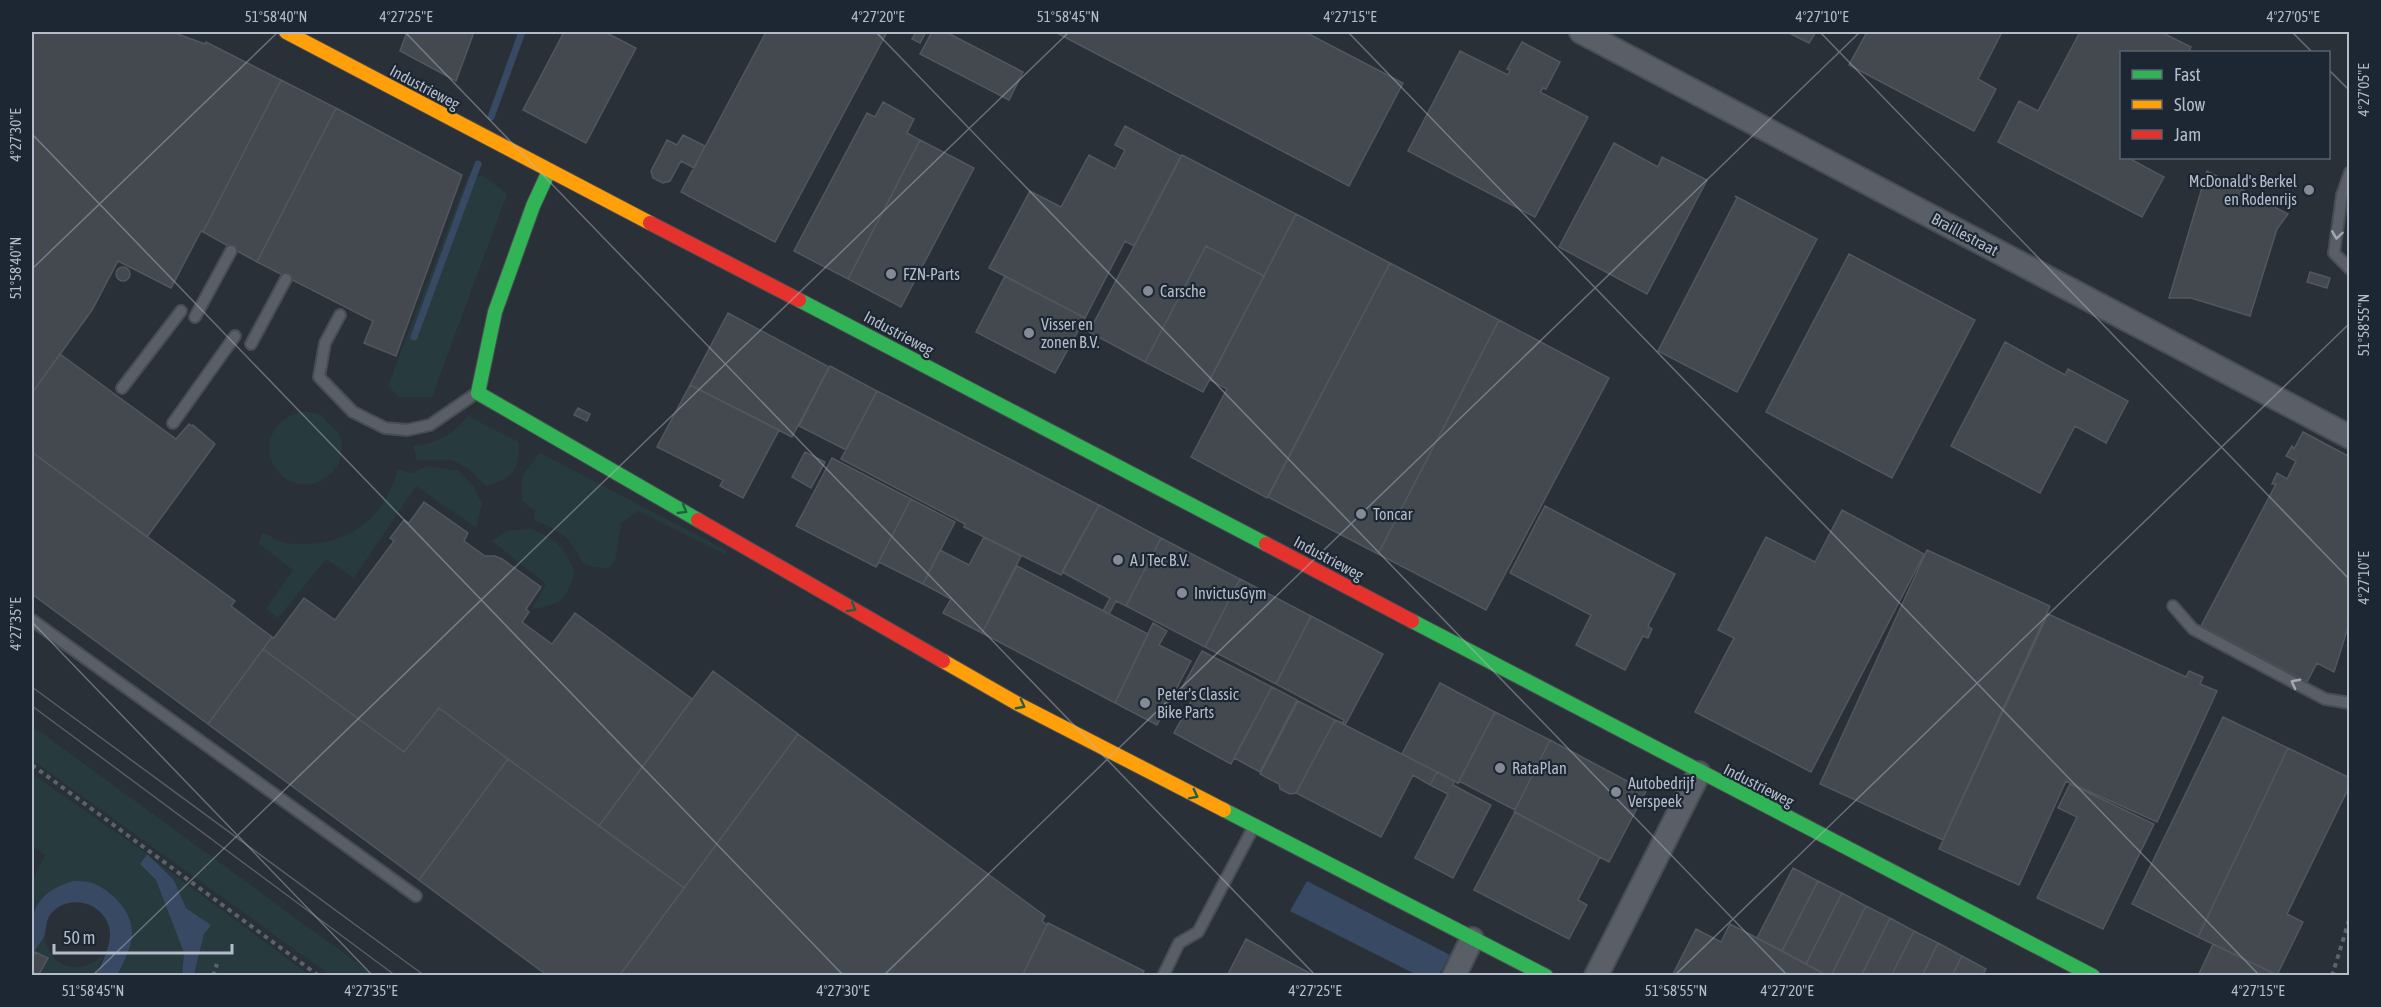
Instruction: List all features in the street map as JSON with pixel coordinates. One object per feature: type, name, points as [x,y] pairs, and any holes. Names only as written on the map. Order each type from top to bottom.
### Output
[{"type":"street","name":"Industrieweg","points":[[286,32],[549,171],[893,348],[1699,773],[2093,975]]},
{"type":"street","name":"Braillestraat","points":[[1581,32],[2349,437]]},
{"type":"street","points":[[549,171],[533,206],[495,312],[478,393],[633,480],[1018,704],[1546,975]]},
{"type":"street","points":[[1596,975],[1699,773]]},
{"type":"street","points":[[1454,975],[1472,939]]},
{"type":"lane","points":[[2349,172],[2342,195],[2334,253],[2349,268]]},
{"type":"lane","points":[[195,317],[231,251]]},
{"type":"lane","points":[[251,344],[286,279]]},
{"type":"lane","points":[[122,388],[182,311]]},
{"type":"lane","points":[[340,315],[324,343],[319,377],[353,412],[385,428],[407,430],[430,425],[478,393]]},
{"type":"lane","points":[[173,423],[235,336]]},
{"type":"lane","points":[[2173,606],[2193,629],[2325,699],[2349,703]]},
{"type":"lane","points":[[32,620],[416,896]]},
{"type":"lane","points":[[1163,975],[1179,943],[1198,932],[1254,825]]},
{"type":"path","points":[[32,765],[319,975]]},
{"type":"path","points":[[2332,975],[2349,917]]},
{"type":"path","points":[[213,975],[217,964]]},
{"type":"green space","points":[[468,176],[483,176],[507,194],[432,397],[399,397],[388,386]]},
{"type":"green space","points":[[300,412],[322,416],[340,436],[341,452],[338,464],[330,475],[318,482],[302,484],[288,480],[278,471],[271,459],[269,446],[273,433],[283,421]]},
{"type":"green space","points":[[468,416],[519,442],[516,466],[513,472],[502,480],[486,486],[470,470],[452,460],[417,460],[413,446],[444,437],[456,429]]},
{"type":"green space","points":[[540,453],[726,550],[725,554],[639,511],[621,523],[615,561],[608,568],[590,566],[582,560],[565,537],[534,520],[535,511],[522,501],[522,476]]},
{"type":"green space","points":[[428,466],[458,471],[474,487],[482,504],[476,528],[416,486],[354,578],[326,559],[278,618],[266,609],[293,570],[259,544],[262,533],[293,544],[324,542],[340,538],[353,532],[376,513],[385,500],[398,470],[411,473]]},
{"type":"green space","points":[[530,529],[553,540],[567,556],[575,573],[561,600],[532,609],[546,584],[492,541],[506,531]]},
{"type":"green space","points":[[32,726],[374,975],[330,975],[32,760]]},
{"type":"green space","points":[[32,774],[147,854],[140,864],[156,880],[184,953],[182,975],[117,975],[129,952],[111,893],[43,896],[32,915],[32,880],[45,855],[32,846]]},
{"type":"green space","points":[[153,859],[309,975],[194,975],[204,934],[211,925],[186,908],[174,880],[152,861]]},
{"type":"green space","points":[[44,936],[53,956],[67,966],[85,966],[103,955],[96,975],[32,976],[35,950]]},
{"type":"water","points":[[147,854],[174,880],[186,908],[211,925],[204,934],[194,975],[182,975],[184,953],[156,880],[140,864]]},
{"type":"water","points":[[73,881],[85,881],[100,886],[120,903],[129,919],[132,927],[131,941],[117,975],[96,975],[108,948],[110,932],[102,914],[86,904],[67,903],[50,915],[44,937],[32,956],[33,918],[40,900],[48,893]]},
{"type":"water","points":[[1307,881],[1450,955],[1439,975],[1417,975],[1290,911]]},
{"type":"building","points":[[32,32],[172,32],[205,44],[206,42],[281,80],[203,232],[201,231],[171,288],[118,261],[92,310],[32,393]]},
{"type":"building","points":[[407,32],[474,32],[456,81],[400,51]]},
{"type":"building","points":[[564,32],[605,32],[636,48],[586,143],[523,110]]},
{"type":"building","points":[[766,32],[887,32],[775,242],[681,192]]},
{"type":"building","points":[[916,32],[926,32],[920,43],[912,39]]},
{"type":"building","points":[[932,32],[946,32],[1023,72],[1009,100],[920,54]]},
{"type":"building","points":[[1055,32],[1305,32],[1403,83],[1349,186]]},
{"type":"building","points":[[1787,32],[1816,32],[1809,43]]},
{"type":"building","points":[[1867,32],[2002,32],[1978,79],[1996,89],[1974,131],[1849,65]]},
{"type":"building","points":[[2080,32],[2161,32],[2191,47],[2189,51],[2120,51],[2120,159],[2132,159],[2164,177],[2142,217],[1998,142],[2019,101],[2038,111]]},
{"type":"building","points":[[1522,42],[1560,62],[1546,89],[1543,88],[1540,92],[1588,117],[1535,217],[1408,151],[1460,51],[1508,75],[1510,70],[1507,69]]},
{"type":"building","points":[[281,80],[336,108],[257,262],[203,232]]},
{"type":"building","points":[[883,102],[914,119],[907,133],[920,140],[848,279],[794,251],[867,113],[875,117]]},
{"type":"building","points":[[336,108],[462,175],[396,356],[364,343],[373,321],[257,262]]},
{"type":"building","points":[[1125,126],[1181,156],[1134,246],[1125,241],[1085,318],[989,268],[1030,191],[1061,207],[1089,155],[1115,169],[1125,150],[1115,145]]},
{"type":"building","points":[[683,135],[705,146],[694,168],[681,161],[670,181],[663,183],[653,178],[651,171],[667,140],[677,145]]},
{"type":"building","points":[[920,140],[974,168],[901,307],[848,279]]},
{"type":"building","points":[[1614,143],[1658,167],[1662,157],[1707,180],[1647,294],[1559,247]]},
{"type":"building","points":[[1182,155],[1296,214],[1264,276],[1206,246],[1145,362],[1089,332]]},
{"type":"building","points":[[2207,171],[2288,214],[2277,229],[2250,316],[2191,298],[2169,298]]},
{"type":"building","points":[[1735,196],[1817,239],[1737,392],[1658,351],[1737,198]]},
{"type":"building","points":[[1296,214],[1390,263],[1267,498],[1191,457],[1227,389],[1210,380]]},
{"type":"building","points":[[1206,246],[1264,276],[1203,392],[1145,362]]},
{"type":"building","points":[[1849,254],[1975,320],[1892,478],[1766,412]]},
{"type":"building","points":[[1390,263],[1499,320],[1378,554],[1268,497]]},
{"type":"building","points":[[120,267],[126,267],[130,274],[126,281],[120,281],[116,277],[116,271]]},
{"type":"building","points":[[2310,272],[2330,278],[2327,288],[2307,282]]},
{"type":"building","points":[[1005,276],[1085,318],[1055,373],[976,332]]},
{"type":"building","points":[[728,313],[829,367],[792,437],[690,385]]},
{"type":"building","points":[[1499,320],[1609,378],[1486,610],[1378,554]]},
{"type":"building","points":[[2005,342],[2065,375],[2068,369],[2128,401],[2106,443],[2075,426],[2040,493],[1951,446]]},
{"type":"building","points":[[60,354],[176,439],[189,424],[215,444],[147,537],[32,452],[32,393]]},
{"type":"building","points":[[830,366],[877,391],[846,450],[799,426]]},
{"type":"building","points":[[690,385],[779,430],[743,498],[720,486],[723,480],[657,447]]},
{"type":"building","points":[[877,391],[1099,505],[1061,575],[964,527],[965,524],[841,459]]},
{"type":"building","points":[[578,408],[590,414],[587,421],[574,415]]},
{"type":"building","points":[[2303,432],[2350,457],[2350,611],[2347,617],[2350,621],[2334,672],[2317,663],[2307,682],[2201,626],[2276,484],[2272,484],[2277,473],[2287,479],[2296,461],[2286,456],[2292,446],[2294,449]]},
{"type":"building","points":[[32,452],[235,601],[231,606],[272,637],[208,724],[32,594]]},
{"type":"building","points":[[805,452],[825,462],[811,488],[792,477]]},
{"type":"building","points":[[832,458],[911,499],[876,567],[796,526]]},
{"type":"building","points":[[911,499],[955,522],[923,584],[879,562],[876,567]]},
{"type":"building","points":[[424,502],[468,533],[464,541],[485,556],[502,559],[541,587],[526,609],[529,612],[522,622],[552,644],[575,613],[692,699],[599,826],[439,708],[404,752],[263,649],[304,598],[335,620],[394,541],[390,538],[404,520],[409,523]]},
{"type":"building","points":[[1099,505],[1161,538],[1126,606],[1116,601],[1109,614],[1103,611],[1110,598],[1062,572]]},
{"type":"building","points":[[1545,506],[1675,574],[1648,626],[1652,629],[1648,638],[1643,636],[1625,670],[1576,645],[1591,615],[1510,573]]},
{"type":"building","points":[[1842,510],[1924,554],[1811,772],[1695,712],[1734,638],[1718,630],[1766,537],[1815,562]]},
{"type":"building","points":[[984,537],[1021,556],[982,633],[943,613],[951,599],[923,584],[940,550],[969,565]]},
{"type":"building","points":[[1161,538],[1240,579],[1205,647],[1126,606]]},
{"type":"building","points":[[1927,550],[2050,606],[1943,840],[1820,784]]},
{"type":"building","points":[[1017,566],[1148,634],[1115,703],[982,633]]},
{"type":"building","points":[[1240,579],[1311,616],[1276,684],[1205,647]]},
{"type":"building","points":[[2048,614],[2186,677],[2189,671],[2203,677],[2200,684],[2217,691],[2157,822],[2066,781],[2019,885],[1939,849]]},
{"type":"building","points":[[1311,616],[1383,654],[1345,725],[1335,720],[1343,723],[1344,720],[1276,684]]},
{"type":"building","points":[[1153,623],[1167,631],[1159,645],[1191,661],[1157,725],[1115,703]]},
{"type":"building","points":[[263,649],[404,752],[439,708],[508,759],[419,880],[208,724]]},
{"type":"building","points":[[1202,651],[1272,687],[1231,764],[1174,733],[1195,694],[1182,688]]},
{"type":"building","points":[[713,671],[798,734],[684,888],[599,826]]},
{"type":"building","points":[[1440,683],[1495,712],[1458,783],[1402,754]]},
{"type":"building","points":[[1272,687],[1297,700],[1260,772],[1234,758]]},
{"type":"building","points":[[1298,701],[1335,720],[1296,793],[1290,794],[1280,789],[1279,784],[1260,774]]},
{"type":"building","points":[[1495,712],[1550,740],[1515,810],[1461,782],[1458,783]]},
{"type":"building","points":[[2223,717],[2288,748],[2198,937],[2132,904]]},
{"type":"building","points":[[1335,720],[1437,772],[1430,785],[1413,775],[1381,837],[1296,793]]},
{"type":"building","points":[[798,734],[1045,916],[1042,921],[1047,925],[1022,976],[619,976]]},
{"type":"building","points":[[1550,740],[1646,791],[1609,862],[1514,812]]},
{"type":"building","points":[[2288,748],[2350,778],[2350,785],[2287,914],[2303,922],[2277,975],[2198,937]]},
{"type":"building","points":[[508,759],[684,888],[619,976],[548,976],[419,880]]},
{"type":"building","points":[[1437,772],[1454,781],[1453,785],[1491,805],[1453,878],[1415,858],[1448,794],[1430,785]]},
{"type":"building","points":[[2070,784],[2154,824],[2103,929],[2037,898],[2077,817],[2058,808]]},
{"type":"building","points":[[1515,812],[1600,857],[1578,900],[1587,905],[1569,939],[1474,890]]},
{"type":"building","points":[[1793,868],[1818,881],[1782,951],[1757,938]]},
{"type":"building","points":[[1818,881],[1842,893],[1806,964],[1782,951]]},
{"type":"building","points":[[1842,893],[1866,906],[1831,976],[1828,976],[1806,964]]},
{"type":"building","points":[[1866,906],[1890,918],[1861,976],[1831,976]]},
{"type":"building","points":[[1890,918],[1914,931],[1891,976],[1861,976]]},
{"type":"building","points":[[1048,923],[1144,971],[1141,976],[1022,976]]},
{"type":"building","points":[[1730,924],[1828,976],[1672,976],[1696,929],[1721,942]]},
{"type":"building","points":[[1914,931],[1938,943],[1922,976],[1891,976]]},
{"type":"building","points":[[1246,939],[1315,976],[1227,976]]},
{"type":"building","points":[[1938,943],[1962,956],[1952,976],[1922,976]]},
{"type":"building","points":[[2213,944],[2277,975],[2277,976],[2198,976]]},
{"type":"building","points":[[35,952],[48,958],[38,976],[32,976],[32,959]]},
{"type":"building","points":[[1962,956],[1986,969],[1982,976],[1952,976]]},
{"type":"waterway","points":[[491,117],[522,32]]},
{"type":"waterway","points":[[414,337],[478,164]]},
{"type":"tram line","points":[[32,687],[425,976]]},
{"type":"tram line","points":[[32,706],[396,976]]},
{"type":"traffic: fast","points":[[549,171],[533,206],[495,312],[478,393],[698,520]]},
{"type":"traffic: fast","points":[[799,300],[1266,544]]},
{"type":"traffic: fast","points":[[1412,621],[2093,976]]},
{"type":"traffic: fast","points":[[1224,810],[1546,976]]},
{"type":"traffic: slow","points":[[286,32],[650,223]]},
{"type":"traffic: slow","points":[[943,661],[1018,704],[1224,810]]},
{"type":"traffic: jam","points":[[650,223],[799,300]]},
{"type":"traffic: jam","points":[[698,520],[943,661]]},
{"type":"traffic: jam","points":[[1266,544],[1412,621]]},
{"type":"place","name":"McDonald's Berkel en Rodenrijs","points":[[2309,190]]},
{"type":"place","name":"FZN-Parts","points":[[891,274]]},
{"type":"place","name":"Carsche","points":[[1148,291]]},
{"type":"place","name":"Visser en zonen B.V.","points":[[1029,333]]},
{"type":"place","name":"Toncar","points":[[1361,514]]},
{"type":"place","name":"A J Tec B.V.","points":[[1118,560]]},
{"type":"place","name":"InvictusGym","points":[[1182,593]]},
{"type":"place","name":"Peter's Classic Bike Parts","points":[[1145,703]]},
{"type":"place","name":"RataPlan","points":[[1500,768]]},
{"type":"place","name":"Autobedrijf Verspeek","points":[[1616,792]]}]
